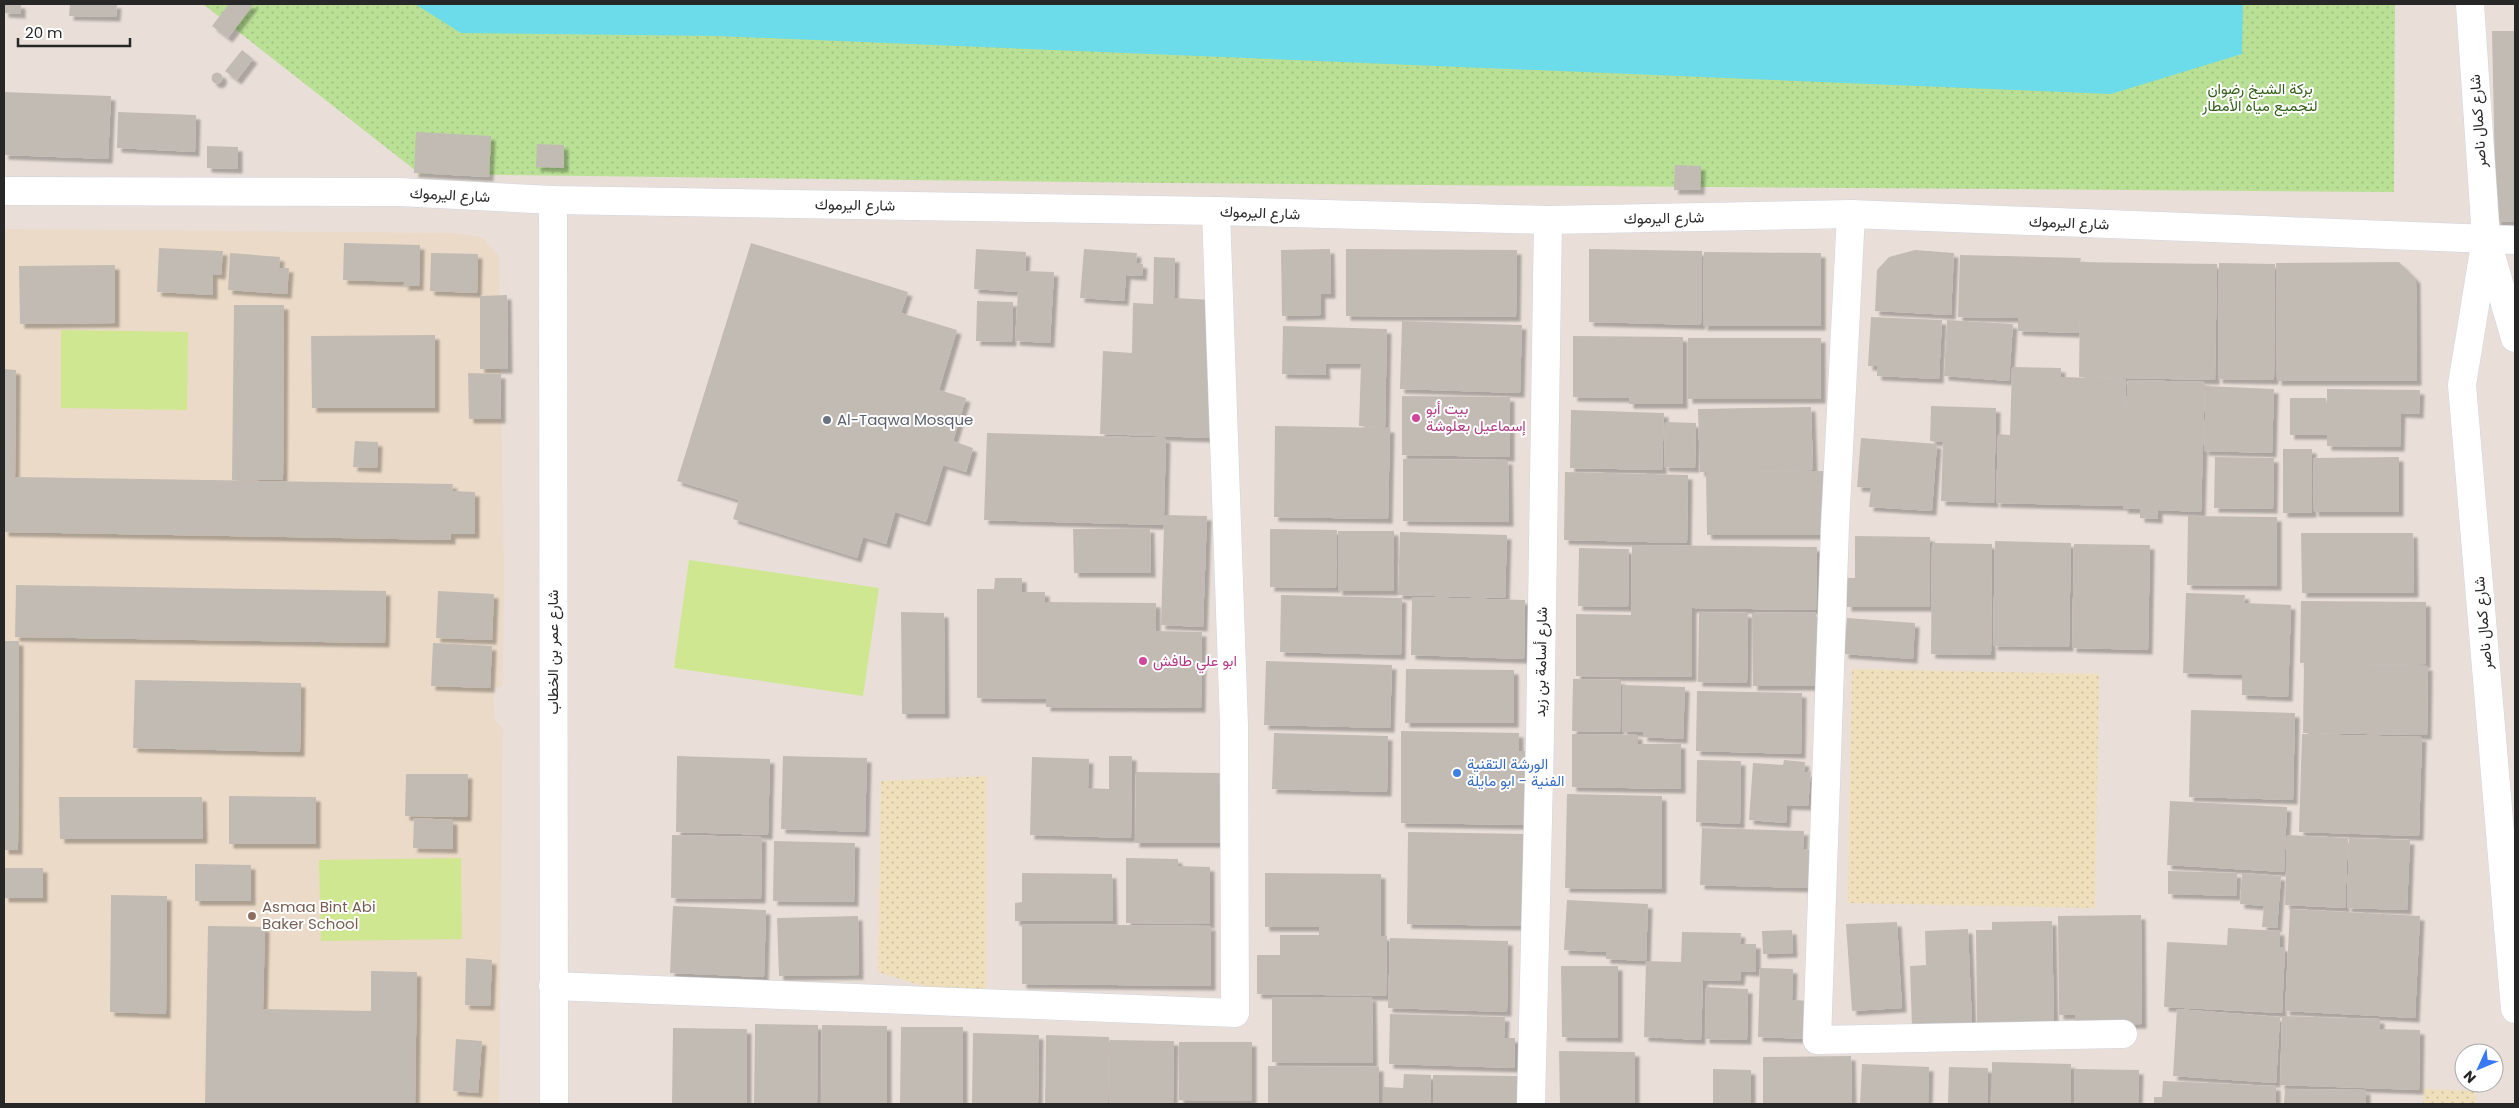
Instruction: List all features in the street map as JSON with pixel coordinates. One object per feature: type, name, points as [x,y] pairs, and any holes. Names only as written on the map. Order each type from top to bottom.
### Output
[{"type":"street","name":"شارع كمال ناصر","points":[[2470,4],[2486,238],[2515,338]]},
{"type":"street","name":"شارع اليرموك","points":[[4,191],[399,192],[553,200],[1216,211],[1548,220],[1851,214],[2515,240]]},
{"type":"street","name":"شارع عمر بن الخطاب","points":[[553,200],[554,1104]]},
{"type":"street","points":[[553,986],[1235,1013],[1234,725],[1216,211]]},
{"type":"street","points":[[1851,214],[1835,526],[1817,1040],[2123,1034]]},
{"type":"street","name":"شارع أسامة بن زيد","points":[[1531,1104],[1540,746],[1548,220]]},
{"type":"street","name":"شارع كمال ناصر","points":[[2486,238],[2462,385],[2515,1009]]},
{"type":"shaded area","name":"Asmaa Bint Abi Baker School","points":[[4,229],[456,233],[483,238],[499,256],[504,576],[503,685],[493,690],[495,721],[503,728],[499,1104],[4,1104]]},
{"type":"green space","name":"بركة الشيخ رضوان لتجميع مياه الأمطار","points":[[203,4],[2395,4],[2394,192],[1166,183],[420,174]]},
{"type":"green space","points":[[61,330],[188,332],[187,410],[61,408]]},
{"type":"green space","points":[[689,560],[879,588],[863,696],[674,668]]},
{"type":"green space","points":[[461,858],[462,939],[321,941],[319,860]]},
{"type":"sand","points":[[1852,669],[2099,674],[2095,908],[1848,903]]},
{"type":"sand","points":[[986,776],[986,988],[970,1001],[878,972],[881,781]]},
{"type":"sand","points":[[2424,1089],[2454,1090],[2454,1093],[2475,1093],[2476,1104],[2423,1104]]},
{"type":"water","name":"بركة الشيخ رضوان لتجميع مياه الأمطار","points":[[415,4],[2243,4],[2242,54],[2111,94],[717,36],[461,33]]},
{"type":"building","points":[[4,4],[21,4],[21,14],[4,13]]},
{"type":"building","points":[[70,4],[117,4],[116,17],[69,16]]},
{"type":"building","points":[[229,4],[254,4],[228,38],[212,26]]},
{"type":"building","points":[[2492,31],[2515,31],[2515,221],[2496,222]]},
{"type":"building","points":[[242,50],[253,59],[237,80],[225,71]]},
{"type":"building","points":[[217,72],[223,78],[217,84],[211,78]]},
{"type":"building","points":[[4,92],[111,96],[108,159],[4,155]]},
{"type":"building","points":[[118,112],[196,115],[195,152],[117,148]]},
{"type":"building","points":[[416,132],[491,136],[489,177],[414,173]]},
{"type":"building","points":[[537,144],[564,145],[564,168],[536,167]]},
{"type":"building","points":[[207,146],[238,147],[238,169],[207,168]]},
{"type":"building","points":[[1675,165],[1701,166],[1700,190],[1674,190]]},
{"type":"building","points":[[344,243],[420,245],[419,286],[403,286],[405,282],[343,280]]},
{"type":"building","name":"Al-Taqwa Mosque","points":[[751,243],[908,292],[901,313],[957,330],[939,390],[966,398],[953,441],[973,448],[966,472],[943,465],[926,522],[895,512],[886,544],[863,537],[857,558],[733,519],[739,500],[677,481]]},
{"type":"building","points":[[159,248],[223,251],[221,275],[213,274],[213,295],[157,292]]},
{"type":"building","points":[[976,249],[1026,252],[1025,271],[1054,272],[1050,343],[1015,341],[1018,292],[974,289]]},
{"type":"building","points":[[1084,249],[1137,253],[1136,263],[1143,264],[1142,276],[1126,275],[1124,301],[1080,298]]},
{"type":"building","points":[[1330,249],[1331,294],[1321,294],[1321,315],[1282,316],[1281,250]]},
{"type":"building","points":[[1346,249],[1517,250],[1516,317],[1346,316]]},
{"type":"building","points":[[1589,249],[1702,251],[1701,325],[1589,322]]},
{"type":"building","points":[[1915,250],[1954,253],[1951,315],[1875,311],[1877,270],[1889,257]]},
{"type":"building","points":[[1704,252],[1821,253],[1821,326],[1703,326]]},
{"type":"building","points":[[230,253],[280,257],[279,268],[289,268],[287,294],[228,290]]},
{"type":"building","points":[[431,253],[478,254],[477,293],[430,291]]},
{"type":"building","points":[[1960,255],[2081,258],[2080,262],[2217,264],[2215,380],[2079,377],[2080,301],[2079,333],[2018,331],[2018,318],[1958,317]]},
{"type":"building","points":[[1154,257],[1175,258],[1174,298],[1213,300],[1209,438],[1100,434],[1103,351],[1132,353],[1133,303],[1153,304]]},
{"type":"building","points":[[2399,262],[2416,279],[2417,381],[2277,381],[2276,263]]},
{"type":"building","points":[[2219,263],[2275,264],[2274,380],[2218,379]]},
{"type":"building","points":[[115,265],[115,323],[20,324],[19,266]]},
{"type":"building","points":[[507,295],[508,369],[480,369],[480,296]]},
{"type":"building","points":[[977,301],[1013,302],[1012,342],[976,341]]},
{"type":"building","points":[[234,305],[284,305],[283,480],[232,480]]},
{"type":"building","points":[[1871,317],[1942,320],[1939,379],[1877,376],[1877,366],[1868,366]]},
{"type":"building","points":[[1947,320],[2013,324],[2009,381],[1944,376]]},
{"type":"building","points":[[1402,321],[1522,325],[1520,393],[1400,389]]},
{"type":"building","points":[[1283,326],[1387,329],[1385,427],[1359,426],[1361,364],[1325,364],[1326,375],[1282,374]]},
{"type":"building","points":[[435,335],[435,408],[312,408],[311,336]]},
{"type":"building","points":[[1573,336],[1683,337],[1683,404],[1629,404],[1629,398],[1573,397]]},
{"type":"building","points":[[1688,338],[1821,338],[1821,399],[1688,399]]},
{"type":"building","points":[[2012,367],[2061,368],[2061,377],[2126,379],[2125,427],[2128,380],[2205,382],[2201,512],[2158,510],[2158,519],[2140,518],[2140,509],[2123,509],[2124,506],[1996,503],[1998,434],[2010,435]]},
{"type":"building","points":[[4,369],[16,370],[15,477],[453,484],[452,491],[475,492],[475,534],[451,534],[451,540],[4,532]]},
{"type":"building","points":[[468,373],[501,374],[501,419],[469,419]]},
{"type":"building","points":[[2206,386],[2274,389],[2272,453],[2204,451]]},
{"type":"building","points":[[2327,389],[2420,390],[2419,414],[2401,413],[2400,447],[2327,446],[2327,435],[2290,435],[2290,398],[2326,398],[2327,406]]},
{"type":"building","points":[[1402,396],[1510,397],[1510,457],[1402,455]]},
{"type":"building","points":[[1931,406],[1996,408],[1994,503],[1941,501],[1943,442],[1930,441]]},
{"type":"building","points":[[1811,407],[1813,470],[1731,472],[1825,471],[1826,535],[1707,535],[1706,472],[1700,472],[1698,409]]},
{"type":"building","points":[[1571,410],[1664,413],[1662,470],[1570,468]]},
{"type":"building","points":[[1665,422],[1696,423],[1695,468],[1664,467]]},
{"type":"building","points":[[1275,426],[1390,428],[1388,519],[1274,517]]},
{"type":"building","points":[[987,433],[1166,438],[1164,515],[1207,516],[1203,627],[1161,625],[1164,525],[984,520]]},
{"type":"building","points":[[1861,438],[1937,444],[1932,511],[1869,507],[1871,488],[1857,487]]},
{"type":"building","points":[[355,441],[378,442],[377,468],[353,467]]},
{"type":"building","points":[[2283,449],[2312,449],[2312,513],[2283,513]]},
{"type":"building","points":[[2215,457],[2274,458],[2273,509],[2214,508]]},
{"type":"building","points":[[2399,457],[2399,512],[2314,512],[2313,458]]},
{"type":"building","points":[[1403,459],[1508,460],[1509,522],[1403,521]]},
{"type":"building","points":[[1565,472],[1688,475],[1687,543],[1564,540]]},
{"type":"building","points":[[2188,516],[2277,517],[2277,586],[2187,585]]},
{"type":"building","points":[[1150,528],[1151,573],[1074,573],[1073,529]]},
{"type":"building","points":[[1270,529],[1337,530],[1336,588],[1270,587]]},
{"type":"building","points":[[1338,531],[1394,531],[1394,591],[1338,591]]},
{"type":"building","points":[[1400,532],[1507,535],[1505,598],[1398,595]]},
{"type":"building","points":[[2301,533],[2413,533],[2414,593],[2302,593]]},
{"type":"building","points":[[1855,536],[1930,537],[1930,607],[1847,607],[1847,578],[1855,578]]},
{"type":"building","points":[[1995,541],[2071,543],[2069,647],[1993,646]]},
{"type":"building","points":[[1932,543],[1992,544],[1991,655],[1931,654]]},
{"type":"building","points":[[2074,544],[2150,545],[2148,650],[2072,648]]},
{"type":"building","points":[[1632,545],[1817,547],[1816,610],[1692,608],[1692,677],[1576,676],[1576,614],[1631,615]]},
{"type":"building","points":[[1579,548],[1629,549],[1628,607],[1578,606]]},
{"type":"building","points":[[995,578],[1022,578],[1022,592],[1045,592],[1045,602],[1156,603],[1156,631],[1202,632],[1201,708],[1046,707],[1046,699],[977,698],[977,589],[994,589]]},
{"type":"building","points":[[16,585],[386,591],[385,643],[15,637]]},
{"type":"building","points":[[438,591],[494,594],[492,640],[436,638]]},
{"type":"building","points":[[2186,593],[2245,595],[2244,603],[2291,605],[2288,697],[2242,695],[2242,675],[2183,673]]},
{"type":"building","points":[[1281,595],[1402,598],[1401,655],[1280,652]]},
{"type":"building","points":[[1412,597],[1525,600],[1524,659],[1411,655]]},
{"type":"building","points":[[2301,601],[2426,602],[2426,664],[2352,665],[2428,666],[2427,735],[2303,733],[2304,663],[2300,663]]},
{"type":"building","points":[[901,612],[944,613],[945,714],[902,714]]},
{"type":"building","points":[[1699,612],[1748,613],[1747,683],[1698,682]]},
{"type":"building","points":[[1816,612],[1817,686],[1753,686],[1752,613]]},
{"type":"building","points":[[1847,618],[1915,623],[1913,659],[1844,654]]},
{"type":"building","points":[[4,641],[19,641],[18,850],[4,850]]},
{"type":"building","points":[[433,643],[492,646],[490,688],[431,686]]},
{"type":"building","points":[[1266,661],[1392,665],[1390,728],[1264,725]]},
{"type":"building","points":[[1406,669],[1514,670],[1514,723],[1405,723]]},
{"type":"building","points":[[1573,679],[1621,680],[1620,732],[1572,731]]},
{"type":"building","points":[[135,680],[301,683],[300,752],[133,748]]},
{"type":"building","points":[[1623,685],[1685,687],[1683,739],[1643,737],[1643,732],[1622,732]]},
{"type":"building","points":[[1697,691],[1802,693],[1801,754],[1696,751]]},
{"type":"building","points":[[2191,710],[2295,713],[2293,800],[2189,797]]},
{"type":"building","points":[[1401,731],[1519,733],[1519,751],[1527,751],[1526,825],[1401,823]]},
{"type":"building","points":[[1274,733],[1388,736],[1387,792],[1272,789]]},
{"type":"building","points":[[1572,734],[1638,735],[1638,744],[1681,744],[1681,789],[1572,787]]},
{"type":"building","points":[[2302,734],[2422,737],[2419,836],[2299,832]]},
{"type":"building","points":[[677,756],[770,759],[768,835],[676,832]]},
{"type":"building","points":[[783,756],[867,758],[865,832],[781,829]]},
{"type":"building","points":[[1109,756],[1132,756],[1131,838],[1030,835],[1032,757],[1089,759],[1088,788],[1109,789]]},
{"type":"building","points":[[1697,760],[1741,761],[1740,824],[1696,822]]},
{"type":"building","points":[[1784,760],[1805,762],[1804,773],[1811,771],[1808,806],[1787,805],[1786,823],[1749,820],[1753,763],[1783,765]]},
{"type":"building","points":[[1136,772],[1224,773],[1223,843],[1135,843]]},
{"type":"building","points":[[406,774],[468,774],[467,817],[405,816]]},
{"type":"building","points":[[1567,794],[1662,796],[1662,889],[1565,888]]},
{"type":"building","points":[[229,796],[316,797],[316,844],[229,844]]},
{"type":"building","points":[[59,797],[202,797],[203,839],[60,839]]},
{"type":"building","points":[[2170,801],[2287,807],[2284,872],[2167,865]]},
{"type":"building","points":[[414,818],[453,820],[453,849],[413,848]]},
{"type":"building","points":[[1702,828],[1804,831],[1803,849],[1813,850],[1812,888],[1700,885]]},
{"type":"building","points":[[1408,832],[1525,834],[1524,926],[1407,924]]},
{"type":"building","points":[[672,835],[762,837],[761,899],[671,898]]},
{"type":"building","points":[[2287,835],[2348,838],[2345,908],[2285,905]]},
{"type":"building","points":[[2349,838],[2410,840],[2407,910],[2347,908]]},
{"type":"building","points":[[774,841],[855,843],[854,902],[773,901]]},
{"type":"building","points":[[1126,858],[1178,859],[1178,866],[1210,867],[1210,924],[1126,923]]},
{"type":"building","points":[[195,864],[251,865],[251,901],[195,901]]},
{"type":"building","points":[[4,868],[43,868],[43,898],[4,898]]},
{"type":"building","points":[[2168,871],[2237,873],[2236,896],[2168,894]]},
{"type":"building","points":[[1022,873],[1112,874],[1113,921],[1015,921],[1015,903],[1022,902]]},
{"type":"building","points":[[1265,873],[1381,874],[1381,936],[1387,936],[1386,996],[1257,994],[1257,955],[1280,955],[1280,935],[1319,935],[1319,927],[1265,927]]},
{"type":"building","points":[[2242,873],[2281,876],[2277,928],[2262,927],[2264,906],[2240,904]]},
{"type":"building","points":[[111,895],[167,896],[166,1014],[110,1012]]},
{"type":"building","points":[[1567,900],[1648,904],[1646,961],[1606,959],[1606,952],[1564,950]]},
{"type":"building","points":[[673,906],[766,910],[764,977],[670,973]]},
{"type":"building","points":[[2290,909],[2420,916],[2415,1018],[2285,1011]]},
{"type":"building","points":[[2141,915],[2142,1024],[2075,1025],[2075,1015],[2059,1015],[2058,916]]},
{"type":"building","points":[[858,916],[859,975],[779,976],[777,918]]},
{"type":"building","points":[[2052,921],[2054,1024],[1977,1024],[1976,930],[1992,930],[1992,922]]},
{"type":"building","points":[[1897,922],[1902,1008],[1852,1011],[1846,924]]},
{"type":"building","points":[[1022,924],[1211,926],[1211,986],[1022,984]]},
{"type":"building","points":[[208,926],[265,927],[263,1009],[371,1011],[371,971],[417,972],[415,1104],[205,1104]]},
{"type":"building","points":[[2228,928],[2280,931],[2280,947],[2285,947],[2282,1013],[2164,1007],[2167,942],[2227,945]]},
{"type":"building","points":[[1968,929],[1972,1024],[1912,1027],[1910,966],[1926,965],[1925,931]]},
{"type":"building","points":[[1792,930],[1793,953],[1763,954],[1762,931]]},
{"type":"building","points":[[1682,932],[1741,933],[1740,944],[1756,944],[1756,972],[1741,971],[1740,981],[1703,980],[1701,1040],[1644,1037],[1646,961],[1681,962]]},
{"type":"building","points":[[1390,938],[1508,941],[1507,1012],[1388,1008]]},
{"type":"building","points":[[466,958],[492,960],[490,1006],[465,1005]]},
{"type":"building","points":[[1561,966],[1618,966],[1618,1038],[1562,1037]]},
{"type":"building","points":[[1760,968],[1793,969],[1792,1000],[1813,1001],[1812,1039],[1758,1037]]},
{"type":"building","points":[[1706,987],[1748,989],[1747,1040],[1705,1039]]},
{"type":"building","points":[[1272,997],[1372,997],[1373,1063],[1272,1062]]},
{"type":"building","points":[[2177,1009],[2280,1017],[2276,1083],[2173,1076]]},
{"type":"building","points":[[1390,1014],[1505,1017],[1504,1038],[1515,1038],[1515,1068],[1389,1064]]},
{"type":"building","points":[[2282,1016],[2380,1019],[2380,1029],[2420,1030],[2419,1090],[2280,1085]]},
{"type":"building","points":[[755,1024],[818,1025],[817,1104],[754,1104]]},
{"type":"building","points":[[822,1025],[887,1026],[887,1104],[821,1104]]},
{"type":"building","points":[[901,1027],[963,1027],[963,1104],[900,1104]]},
{"type":"building","points":[[673,1028],[747,1029],[747,1104],[672,1104]]},
{"type":"building","points":[[973,1033],[1039,1035],[1038,1104],[972,1104]]},
{"type":"building","points":[[1046,1035],[1109,1037],[1108,1104],[1045,1104]]},
{"type":"building","points":[[456,1039],[482,1041],[478,1093],[453,1091]]},
{"type":"building","points":[[1110,1040],[1174,1041],[1173,1104],[1109,1103]]},
{"type":"building","points":[[1179,1042],[1252,1042],[1252,1101],[1179,1100]]},
{"type":"building","points":[[1559,1051],[1635,1052],[1635,1104],[1560,1104]]},
{"type":"building","points":[[1851,1056],[1852,1104],[1763,1104],[1763,1057]]},
{"type":"building","points":[[1992,1062],[2071,1064],[2071,1104],[1992,1104]]},
{"type":"building","points":[[1862,1064],[1929,1067],[1928,1104],[1860,1104]]},
{"type":"building","points":[[1268,1066],[1379,1067],[1379,1104],[1268,1104]]},
{"type":"building","points":[[1949,1067],[1988,1068],[1987,1104],[1948,1104]]},
{"type":"building","points":[[1713,1069],[1751,1070],[1751,1104],[1713,1104]]},
{"type":"building","points":[[2074,1069],[2139,1070],[2138,1104],[2074,1104]]},
{"type":"building","points":[[1404,1074],[1431,1075],[1430,1104],[1383,1104],[1383,1087],[1403,1088]]},
{"type":"building","points":[[1433,1075],[1518,1076],[1518,1104],[1433,1104]]},
{"type":"building","points":[[2163,1081],[2276,1086],[2276,1104],[2154,1104],[2154,1097],[2162,1097]]},
{"type":"building","points":[[2285,1089],[2366,1090],[2366,1104],[2284,1104]]},
{"type":"place","name":"بيت أبو إسماعيل بعلوشة","points":[[1416,418]]},
{"type":"place","name":"Al-Taqwa Mosque","points":[[827,420]]},
{"type":"place","name":"ابو علي طافش","points":[[1143,661]]},
{"type":"place","name":"الورشة التقنية الفنية - ابو مايلة","points":[[1457,773]]},
{"type":"place","name":"Asmaa Bint Abi Baker School","points":[[252,916]]}]
